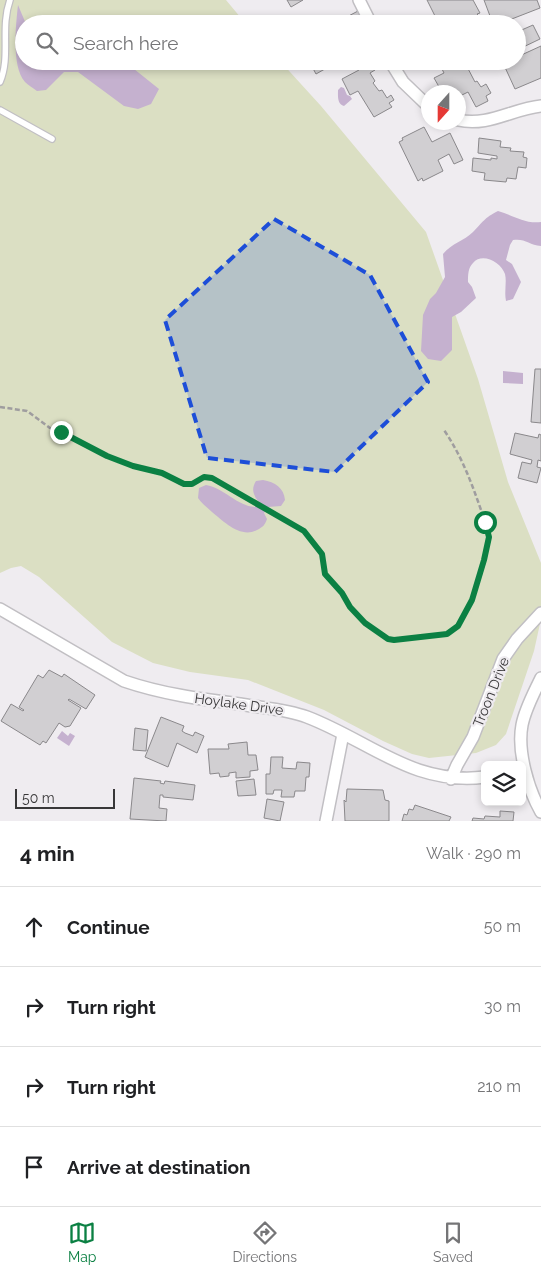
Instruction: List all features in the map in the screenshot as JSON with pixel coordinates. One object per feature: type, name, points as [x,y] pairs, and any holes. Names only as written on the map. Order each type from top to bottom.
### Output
[{"type":"street","points":[[359,0],[366,15]]},
{"type":"street","points":[[396,70],[403,82],[421,99]]},
{"type":"street","points":[[466,121],[480,122],[527,108],[541,106]]},
{"type":"street","name":"Hoylake Drive","points":[[0,609],[124,681],[181,696],[290,711],[307,717],[426,774],[452,779],[481,777]]},
{"type":"street","name":"Troon Drive","points":[[452,779],[456,765],[472,737],[503,659],[516,639],[541,613]]},
{"type":"street","points":[[523,761],[522,725],[541,678]]},
{"type":"street","points":[[326,821],[343,734]]},
{"type":"street","points":[[526,776],[533,798],[541,812]]},
{"type":"lane","points":[[0,82],[5,64],[2,33],[10,0]]},
{"type":"lane","points":[[0,110],[52,139]]},
{"type":"path","points":[[0,407],[27,411],[50,428],[107,456],[133,466],[162,473],[184,484],[192,484],[204,477],[212,478],[268,512],[304,531],[322,554],[325,574],[342,593],[350,607],[365,623],[384,636],[394,640],[447,634],[458,626],[472,600],[484,560],[489,537],[461,458],[444,430]]},
{"type":"highlighted area","points":[[274,219],[370,275],[428,382],[335,472],[207,458],[165,320]]},
{"type":"green space","points":[[0,0],[226,0],[238,15],[15,15],[15,70],[288,70],[321,106],[426,232],[478,379],[508,482],[541,563],[541,619],[534,651],[506,734],[496,745],[476,753],[429,758],[412,754],[324,710],[248,680],[190,672],[153,663],[112,642],[39,577],[21,566],[0,573]]},
{"type":"shaded area","points":[[18,5],[22,15],[17,15]]},
{"type":"shaded area","points":[[19,70],[135,70],[159,89],[151,104],[138,109],[124,106],[78,72],[64,72],[46,90],[37,91],[25,82]]},
{"type":"shaded area","points":[[341,87],[344,88],[347,95],[352,99],[344,106],[338,100],[338,90]]},
{"type":"shaded area","points":[[498,211],[524,220],[541,222],[541,246],[521,240],[513,240],[506,260],[512,264],[521,282],[513,299],[506,301],[505,274],[500,266],[486,258],[481,258],[471,265],[468,282],[476,298],[461,312],[452,317],[452,350],[441,361],[428,359],[421,351],[423,315],[430,299],[436,293],[445,277],[443,254]]},
{"type":"shaded area","points":[[503,371],[523,373],[523,384],[503,383]]},
{"type":"shaded area","points":[[263,480],[278,486],[283,492],[285,500],[281,506],[268,507],[264,513],[267,519],[265,524],[251,532],[239,531],[233,528],[198,498],[199,488],[206,485],[219,490],[242,504],[255,507],[259,502],[253,489],[256,481]]},
{"type":"shaded area","points":[[62,731],[68,736],[70,733],[75,736],[69,746],[57,738]]},
{"type":"building","points":[[287,0],[303,0],[291,7]]},
{"type":"building","points":[[427,0],[473,0],[480,13],[478,15],[434,15]]},
{"type":"building","points":[[484,0],[537,0],[540,8],[522,15],[490,15]]},
{"type":"building","points":[[358,11],[360,15],[350,15]]},
{"type":"building","points":[[533,25],[540,39],[526,46],[526,28]]},
{"type":"building","points":[[541,46],[541,78],[515,89],[506,70],[526,70],[526,53]]},
{"type":"building","points":[[314,70],[323,70],[316,74]]},
{"type":"building","points":[[359,70],[375,70],[370,73],[375,81],[373,83],[379,91],[382,90],[387,98],[391,95],[394,100],[389,103],[392,107],[374,117],[358,91],[350,95],[342,79]]},
{"type":"building","points":[[442,70],[469,70],[475,82],[477,81],[481,87],[486,84],[491,93],[486,96],[488,101],[476,107],[468,92],[466,93],[466,85],[438,85],[434,78],[444,73]]},
{"type":"building","points":[[421,128],[426,130],[432,142],[450,133],[463,160],[454,164],[449,154],[438,160],[443,171],[423,181],[422,178],[418,181],[399,142],[403,140],[402,138]]},
{"type":"building","points":[[479,138],[501,141],[500,147],[511,148],[510,151],[524,152],[523,157],[527,158],[526,168],[518,167],[516,179],[507,178],[506,182],[484,180],[485,173],[472,171],[473,158],[491,160],[491,158],[497,159],[497,156],[478,153]]},
{"type":"building","points":[[535,369],[541,369],[541,423],[531,422]]},
{"type":"building","points":[[515,433],[538,438],[539,434],[541,435],[541,461],[538,460],[537,467],[541,468],[537,483],[518,478],[522,462],[531,464],[532,460],[510,454]]},
{"type":"building","points":[[49,670],[62,677],[64,674],[95,695],[86,709],[69,699],[81,708],[70,726],[65,727],[59,723],[46,743],[43,741],[40,745],[1,721],[11,704],[24,710],[19,707],[38,675],[43,678]]},
{"type":"building","points":[[161,717],[184,726],[182,731],[185,733],[193,736],[195,732],[204,736],[197,753],[177,743],[168,767],[145,757]]},
{"type":"building","points":[[135,728],[148,730],[146,751],[133,750]]},
{"type":"building","points":[[247,742],[248,755],[256,755],[258,770],[250,771],[250,777],[236,778],[236,772],[229,773],[229,776],[220,777],[219,773],[210,774],[208,749],[229,749],[228,744]]},
{"type":"building","points":[[271,757],[283,757],[282,768],[296,769],[297,762],[310,763],[305,791],[295,791],[294,797],[281,797],[282,790],[274,790],[273,794],[266,794],[266,774],[270,774]]},
{"type":"building","points":[[134,778],[161,781],[160,783],[164,784],[165,781],[195,785],[193,800],[163,797],[163,795],[160,795],[159,808],[167,809],[166,821],[130,819]]},
{"type":"building","points":[[254,779],[256,795],[238,796],[236,781]]},
{"type":"building","points":[[347,789],[383,790],[385,800],[389,801],[389,821],[345,821],[344,800],[346,802]]},
{"type":"building","points":[[267,799],[284,802],[280,821],[264,818]]},
{"type":"building","points":[[415,805],[451,817],[449,821],[402,821],[404,814],[407,815],[409,809],[413,810]]},
{"type":"building","points":[[500,811],[514,812],[513,821],[472,821],[473,818],[484,819],[485,816],[500,817]]},
{"type":"route","points":[[61,432],[107,456],[133,466],[162,473],[180,484],[192,484],[204,477],[217,480],[268,512],[304,531],[322,554],[325,574],[342,593],[350,607],[365,623],[388,639],[394,640],[447,634],[458,626],[472,600],[484,560],[489,537],[485,522]]}]
